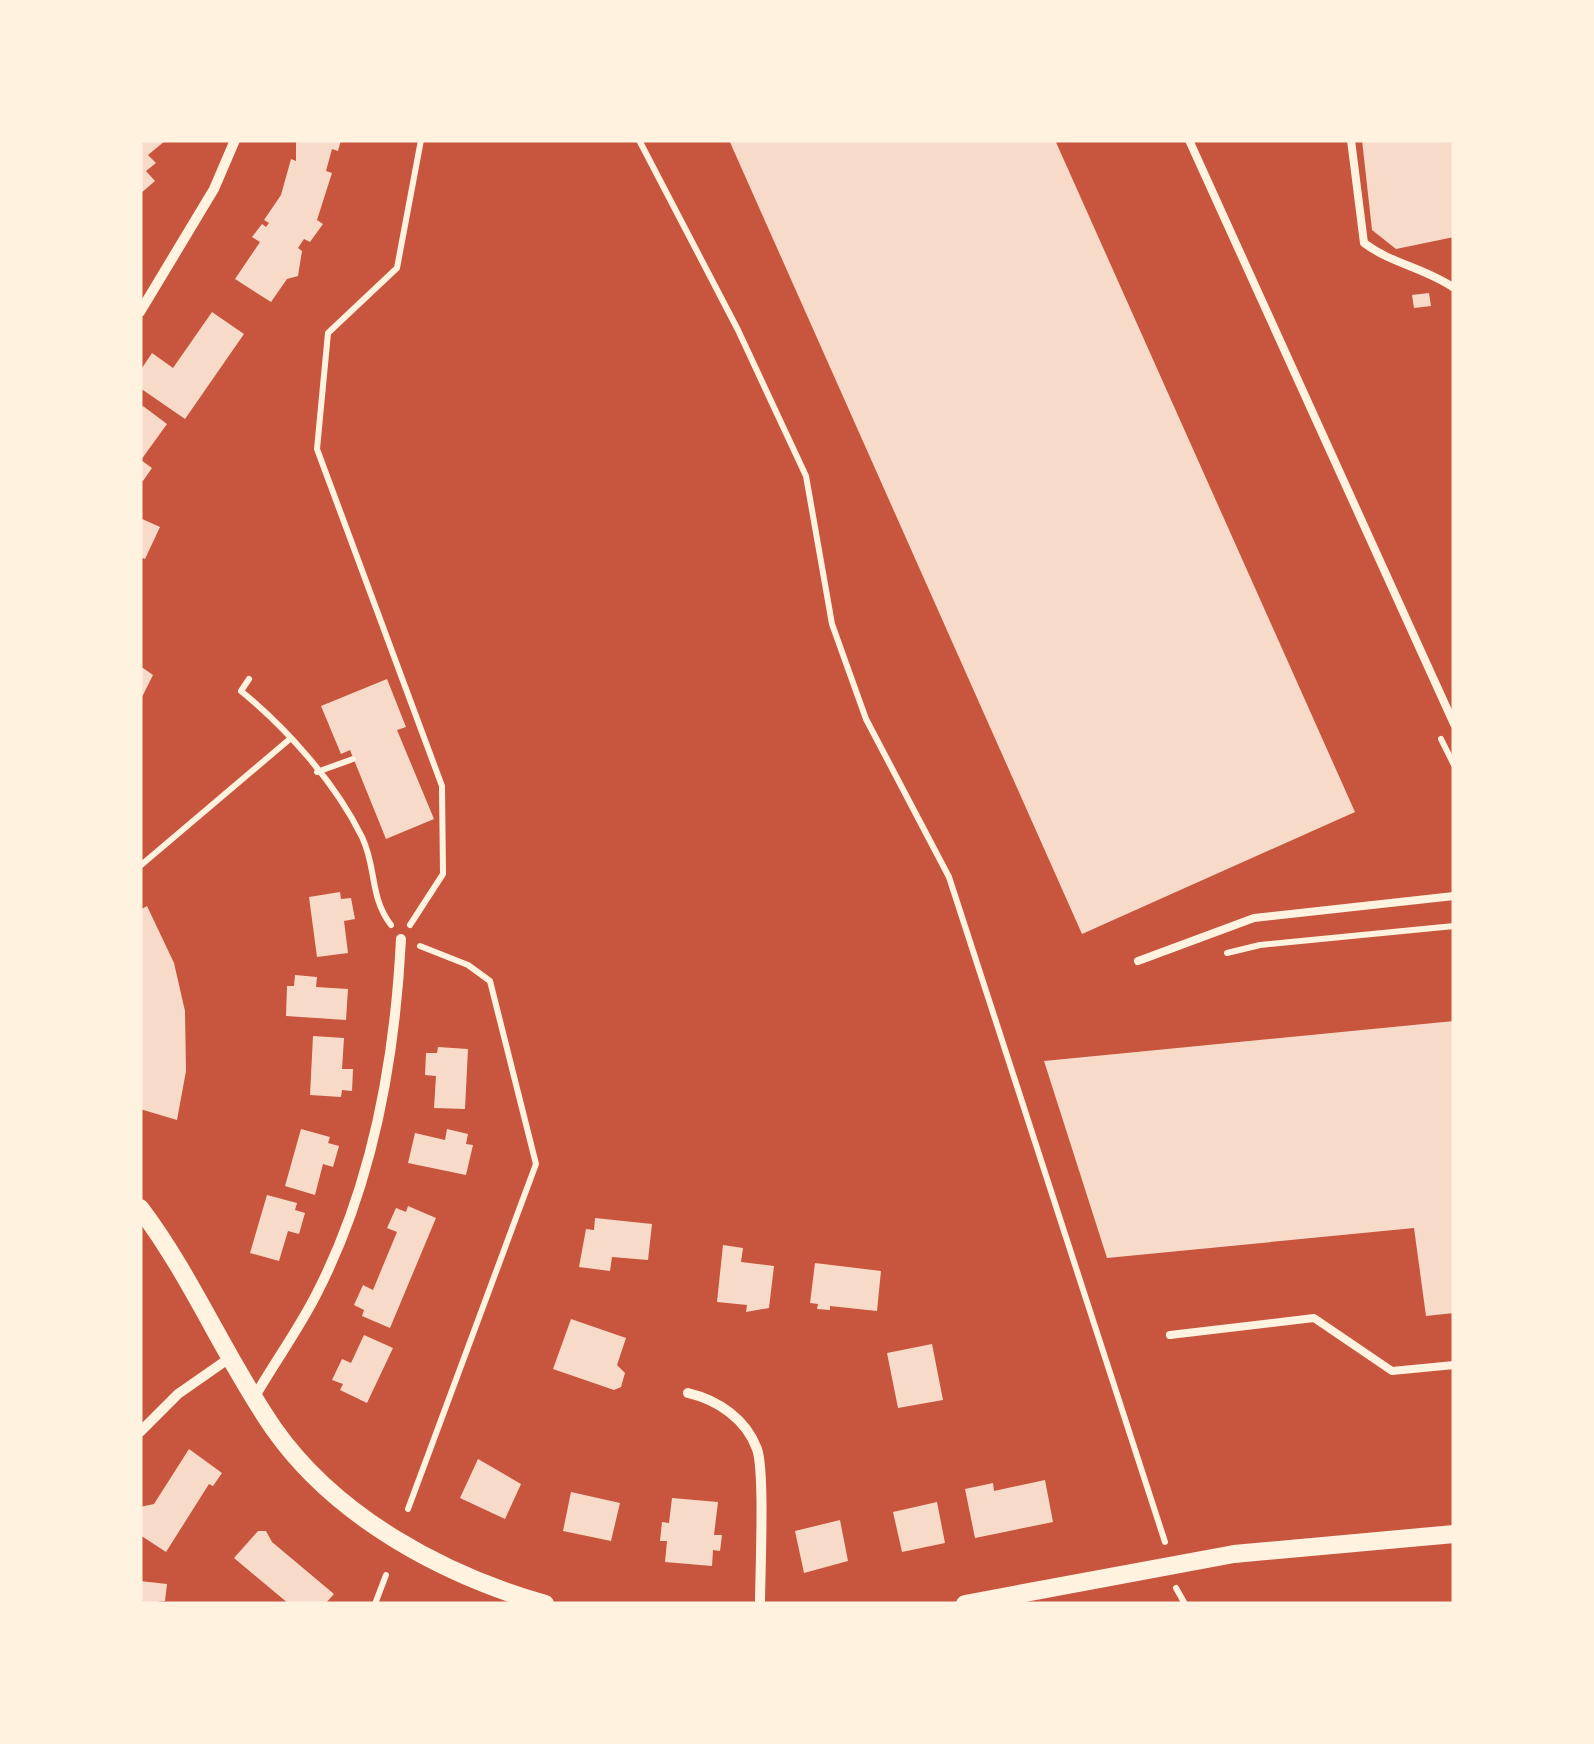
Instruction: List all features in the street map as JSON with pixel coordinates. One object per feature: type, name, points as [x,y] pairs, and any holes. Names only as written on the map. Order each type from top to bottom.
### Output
[{"type":"street","points":[[140,312],[214,189],[235,140]]},
{"type":"street","points":[[254,1398],[317,1294],[364,1175],[391,1053],[401,939]]},
{"type":"street","points":[[140,1208],[254,1398],[294,1456],[355,1513],[435,1559],[545,1604]]},
{"type":"street","points":[[140,1432],[178,1394],[231,1356]]},
{"type":"street","points":[[688,1394],[713,1399],[743,1424],[758,1452],[760,1604]]},
{"type":"street","points":[[965,1604],[1032,1597],[1234,1554],[1454,1534]]},
{"type":"lane","points":[[1188,140],[1454,724]]},
{"type":"lane","points":[[1352,140],[1364,243],[1388,260],[1434,274],[1454,288]]},
{"type":"lane","points":[[1138,961],[1254,918],[1454,896]]},
{"type":"lane","points":[[1170,1335],[1314,1318],[1392,1371],[1454,1366]]},
{"type":"path","points":[[401,939],[443,874],[442,786],[318,449],[328,332],[397,268],[421,140]]},
{"type":"path","points":[[639,140],[738,330],[806,476],[832,624],[877,743],[931,836],[949,878],[1165,1542]]},
{"type":"path","points":[[249,679],[242,691],[291,738],[362,836],[372,866],[376,905],[401,939],[468,965],[490,980],[536,1164],[408,1509]]},
{"type":"path","points":[[140,866],[291,738]]},
{"type":"path","points":[[317,772],[353,759]]},
{"type":"path","points":[[1224,954],[1260,945],[1454,926]]},
{"type":"path","points":[[375,1604],[386,1575]]},
{"type":"path","points":[[1175,1586],[1185,1604]]},
{"type":"building","points":[[140,140],[166,140],[148,155],[156,163],[146,171],[155,181],[140,194]]},
{"type":"building","points":[[296,140],[341,140],[338,151],[332,149],[326,171],[332,173],[317,220],[323,224],[310,242],[304,239],[298,248],[302,251],[298,276],[287,279],[271,302],[235,279],[260,242],[252,237],[262,224],[266,227],[269,223],[264,220],[281,195],[291,159],[296,161]]},
{"type":"building","points":[[729,140],[1055,140],[1355,812],[1082,934]]},
{"type":"building","points":[[1362,140],[1454,140],[1454,237],[1396,249],[1372,230]]},
{"type":"building","points":[[1429,293],[1431,306],[1414,308],[1412,295]]},
{"type":"building","points":[[212,312],[244,334],[185,419],[140,388],[140,371],[152,353],[173,368]]},
{"type":"building","points":[[143,406],[167,424],[141,460],[152,468],[143,481],[140,478],[140,410]]},
{"type":"building","points":[[140,518],[160,527],[145,559],[140,557]]},
{"type":"building","points":[[140,666],[153,675],[140,701]]},
{"type":"building","points":[[387,679],[406,727],[397,730],[434,819],[386,839],[350,750],[341,754],[321,706]]},
{"type":"building","points":[[340,892],[341,899],[351,898],[355,919],[344,921],[348,953],[317,957],[309,897]]},
{"type":"building","points":[[147,906],[174,963],[185,1011],[186,1071],[177,1120],[140,1109],[140,910]]},
{"type":"building","points":[[295,975],[317,977],[316,987],[348,989],[346,1020],[286,1016],[287,986],[294,986]]},
{"type":"building","points":[[1454,1021],[1454,1313],[1426,1316],[1414,1228],[1107,1258],[1044,1061]]},
{"type":"building","points":[[313,1036],[344,1038],[342,1069],[353,1069],[352,1091],[342,1090],[341,1097],[310,1095]]},
{"type":"building","points":[[438,1047],[468,1049],[465,1109],[434,1108],[436,1076],[425,1075],[426,1053],[437,1053]]},
{"type":"building","points":[[301,1129],[330,1137],[328,1143],[339,1146],[333,1167],[323,1164],[315,1195],[285,1186]]},
{"type":"building","points":[[447,1129],[468,1134],[466,1144],[473,1145],[466,1175],[408,1163],[415,1133],[445,1140]]},
{"type":"building","points":[[267,1195],[297,1203],[295,1210],[305,1213],[299,1234],[288,1231],[279,1261],[250,1253]]},
{"type":"building","points":[[408,1206],[436,1218],[390,1328],[362,1316],[364,1310],[354,1305],[363,1285],[373,1290],[397,1232],[387,1228],[396,1208],[406,1212]]},
{"type":"building","points":[[595,1218],[652,1224],[648,1260],[612,1257],[610,1271],[579,1267],[586,1229],[594,1230]]},
{"type":"building","points":[[723,1245],[743,1248],[741,1262],[774,1266],[769,1308],[746,1312],[747,1305],[717,1302]]},
{"type":"building","points":[[815,1263],[881,1271],[877,1311],[830,1306],[830,1310],[817,1309],[818,1304],[810,1303]]},
{"type":"building","points":[[571,1319],[626,1338],[617,1365],[625,1373],[621,1387],[614,1390],[553,1369]]},
{"type":"building","points":[[364,1335],[393,1348],[367,1403],[340,1390],[343,1384],[332,1380],[342,1359],[351,1363]]},
{"type":"building","points":[[932,1344],[943,1400],[898,1408],[887,1353]]},
{"type":"building","points":[[189,1449],[222,1473],[213,1486],[209,1484],[166,1552],[140,1535],[140,1507],[154,1504]]},
{"type":"building","points":[[478,1459],[521,1484],[505,1519],[460,1498]]},
{"type":"building","points":[[1045,1480],[1053,1522],[975,1538],[965,1489],[993,1483],[994,1491]]},
{"type":"building","points":[[571,1492],[620,1503],[611,1541],[563,1531]]},
{"type":"building","points":[[672,1498],[718,1502],[714,1535],[722,1535],[720,1551],[713,1550],[712,1566],[665,1562],[667,1541],[660,1541],[662,1522],[669,1523]]},
{"type":"building","points":[[937,1502],[945,1543],[902,1552],[893,1512]]},
{"type":"building","points":[[840,1520],[848,1561],[804,1573],[795,1531]]},
{"type":"building","points":[[258,1531],[266,1531],[272,1542],[334,1594],[325,1604],[289,1604],[234,1558]]},
{"type":"building","points":[[140,1581],[167,1584],[165,1601],[140,1604]]}]
